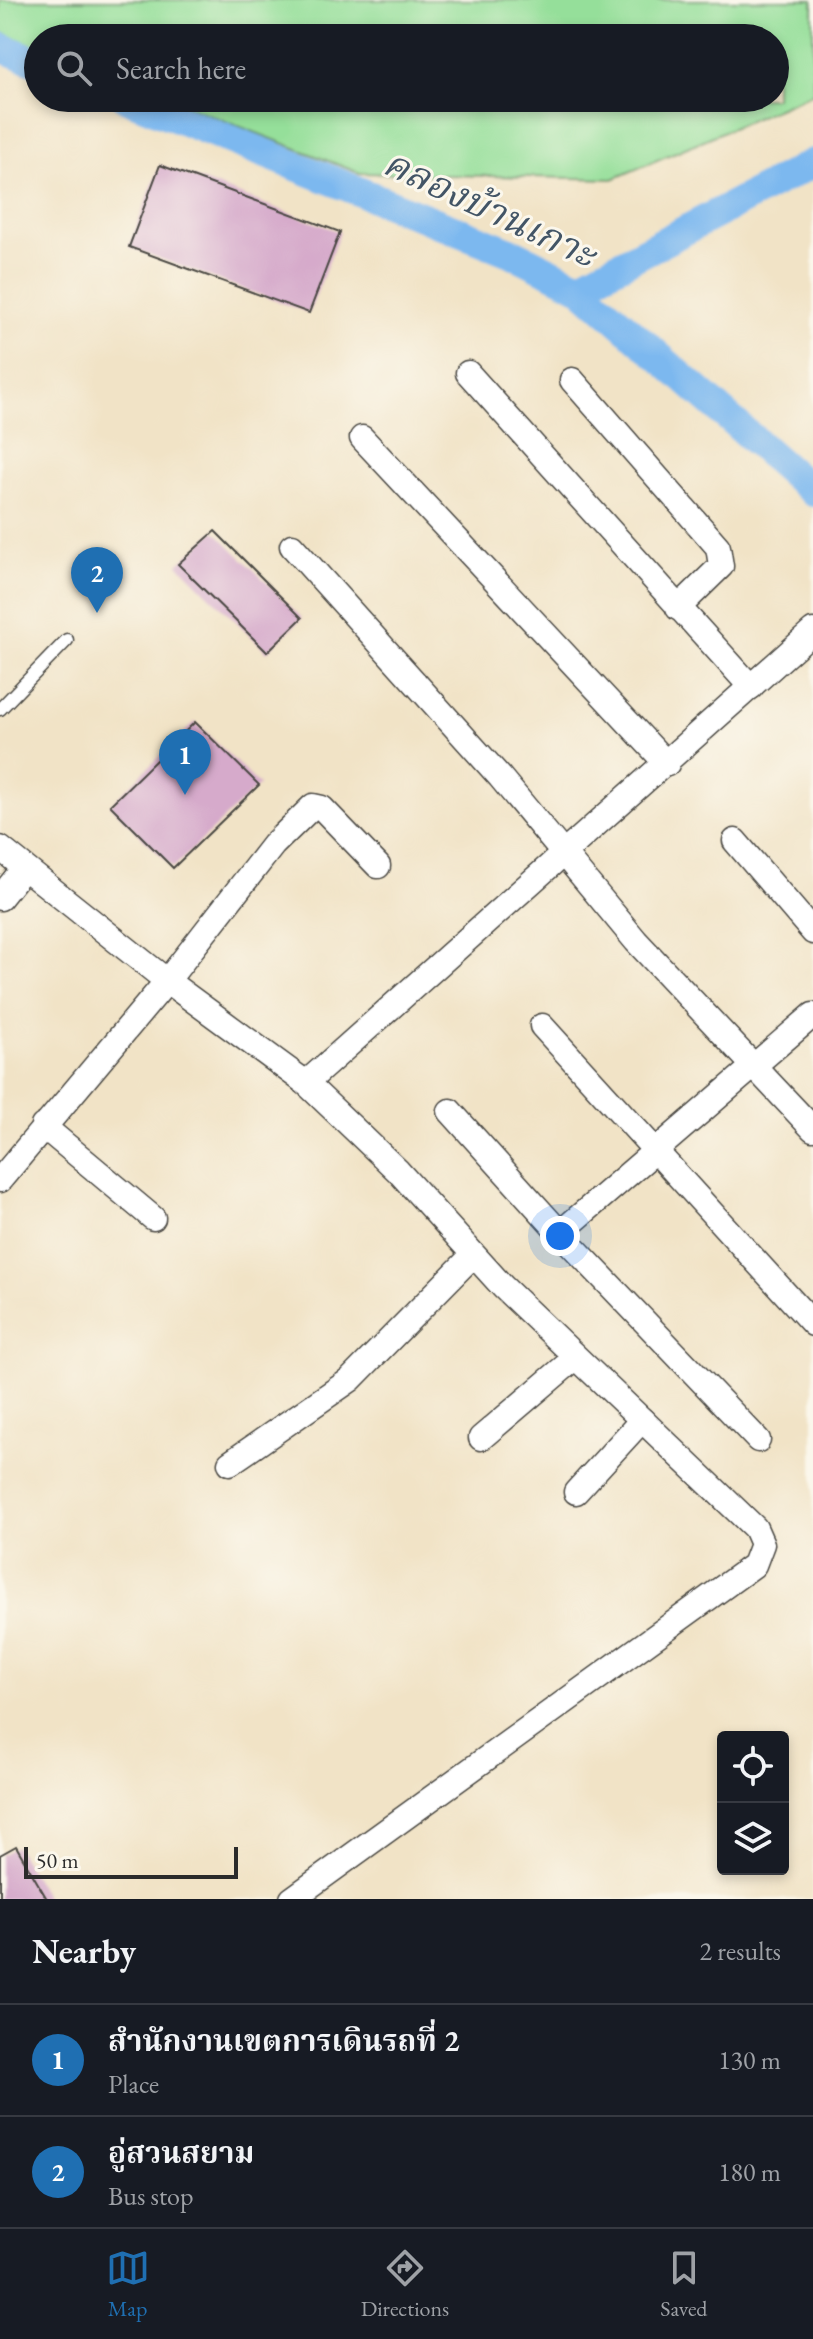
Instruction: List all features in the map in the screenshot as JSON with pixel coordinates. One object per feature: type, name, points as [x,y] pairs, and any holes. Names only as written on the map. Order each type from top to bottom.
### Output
[{"type":"street","points":[[468,373],[751,687]]},
{"type":"street","points":[[572,380],[718,547],[721,566],[678,608]]},
{"type":"street","points":[[362,438],[667,764]]},
{"type":"street","points":[[292,546],[500,777],[636,941],[813,1129]]},
{"type":"street","points":[[306,1083],[813,631]]},
{"type":"street","points":[[0,1180],[167,981],[273,845],[313,806],[322,808],[378,866]]},
{"type":"street","points":[[735,841],[813,932]]},
{"type":"street","points":[[0,848],[167,981],[306,1083],[398,1171],[473,1255],[575,1358],[755,1528],[762,1544],[754,1565],[292,1899]]},
{"type":"street","points":[[0,898],[24,868]]},
{"type":"street","points":[[560,1233],[813,1015]]},
{"type":"street","points":[[542,1026],[813,1324]]},
{"type":"street","points":[[450,1111],[560,1233],[758,1440]]},
{"type":"street","points":[[43,1126],[153,1218]]},
{"type":"street","points":[[230,1463],[350,1380],[473,1255]]},
{"type":"street","points":[[481,1438],[575,1358]]},
{"type":"street","points":[[576,1492],[642,1420]]},
{"type":"lane","points":[[0,709],[67,640]]},
{"type":"green space","points":[[0,0],[813,0],[813,93],[789,103],[789,24],[24,24],[24,41],[0,32]]},
{"type":"green space","points":[[203,112],[769,112],[613,179],[359,173]]},
{"type":"building","points":[[160,165],[340,232],[309,313],[129,247]]},
{"type":"building","points":[[215,531],[302,618],[267,652],[178,564]]},
{"type":"building","points":[[195,722],[259,785],[173,868],[110,805]]},
{"type":"building","points":[[16,1846],[47,1899],[0,1899],[0,1855]]},
{"type":"waterway","name":"คลองบ้านเกาะ","points":[[0,47],[24,56]]},
{"type":"waterway","name":"คลองบ้านเกาะ","points":[[162,112],[515,254],[579,286],[813,492]]},
{"type":"waterway","points":[[579,286],[813,163]]},
{"type":"place","name":"อู่สวนสยาม","points":[[97,613]]},
{"type":"place","name":"สำนักงานเขตการเดินรถที่ 2","points":[[185,795]]}]
